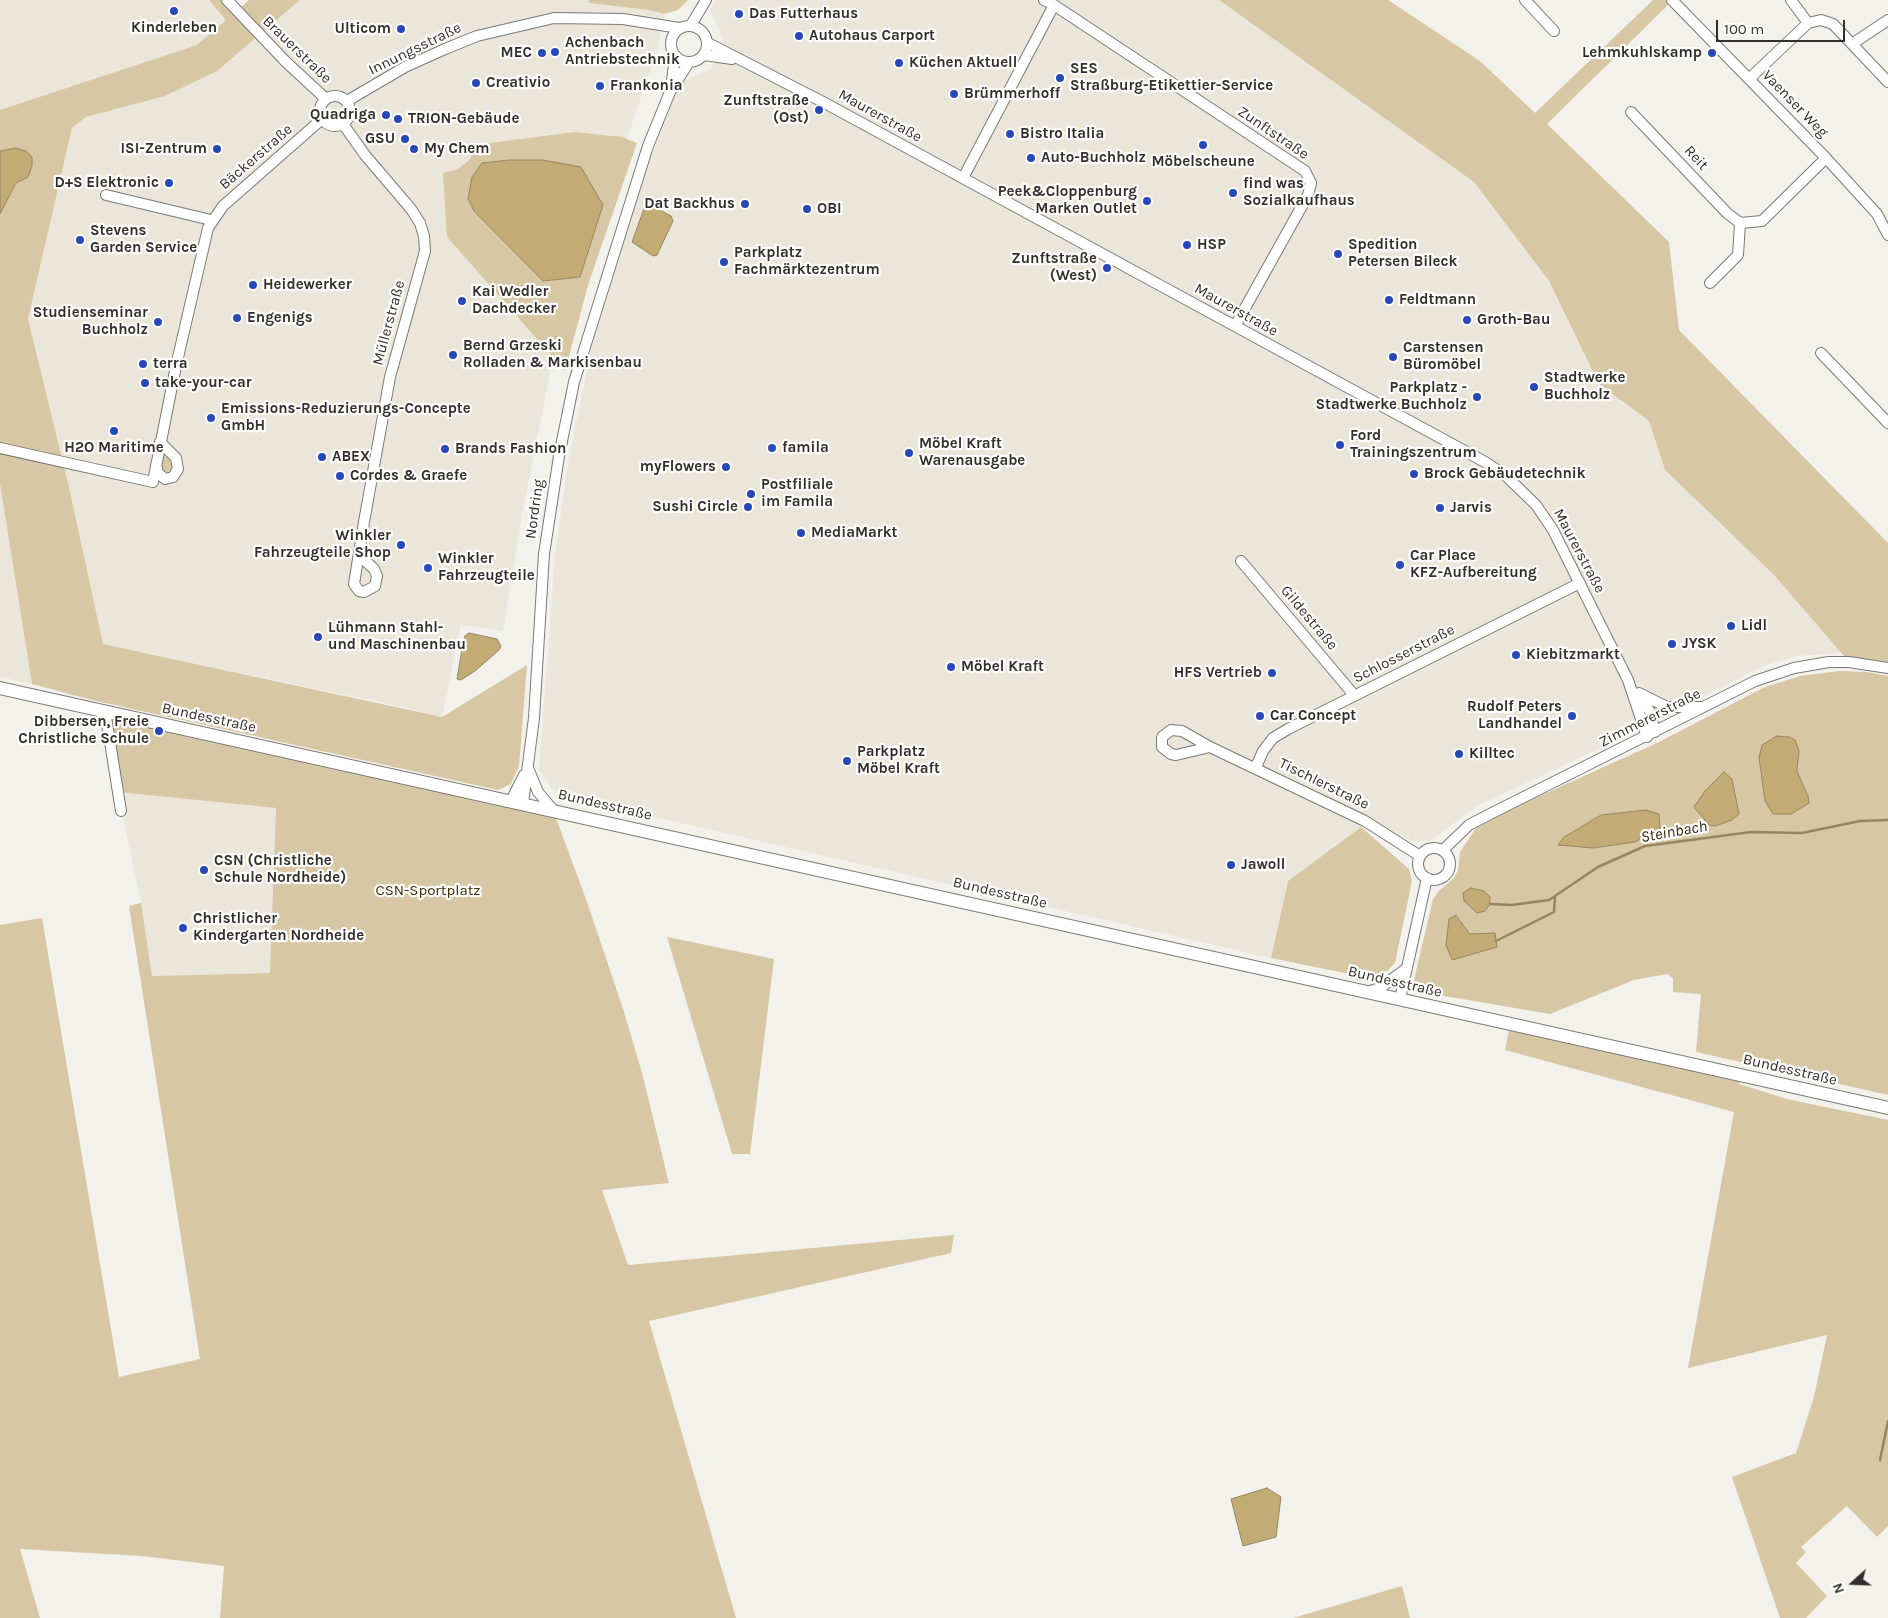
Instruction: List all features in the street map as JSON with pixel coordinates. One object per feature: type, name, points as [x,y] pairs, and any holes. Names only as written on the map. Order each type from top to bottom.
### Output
[{"type":"main road","name":"Bundesstraße","points":[[0,688],[1888,1108]]},
{"type":"street","name":"Brauerstraße","points":[[227,0],[286,62],[326,99]]},
{"type":"street","points":[[695,27],[707,0]]},
{"type":"street","name":"Zunftstraße","points":[[1044,0],[1305,171],[1311,183],[1308,195],[1235,326]]},
{"type":"street","points":[[1525,0],[1554,31]]},
{"type":"street","name":"Vaenser Weg","points":[[1672,0],[1826,158],[1877,214],[1888,235]]},
{"type":"street","points":[[1791,0],[1808,23]]},
{"type":"street","points":[[963,178],[1054,5]]},
{"type":"street","name":"Innungsstraße","points":[[347,102],[405,67],[477,36],[554,18],[623,20],[647,25],[679,28]]},
{"type":"street","points":[[1749,79],[1808,23],[1821,20],[1833,24],[1888,82]]},
{"type":"street","points":[[1852,44],[1888,20]]},
{"type":"street","name":"Innungsstraße","points":[[647,25],[671,39]]},
{"type":"street","points":[[671,39],[679,28],[695,27],[707,37],[708,43],[704,55],[700,59],[689,62],[675,56]]},
{"type":"street","name":"Nordring","points":[[670,92],[675,56],[671,39]]},
{"type":"street","name":"Maurerstraße","points":[[708,43],[738,60],[790,84],[1485,462],[1506,476],[1524,492],[1545,516],[1628,680],[1651,734]]},
{"type":"street","name":"Maurerstraße","points":[[704,55],[738,60]]},
{"type":"street","name":"Nordring","points":[[517,802],[528,767],[534,718],[541,580],[550,507],[574,382],[648,146],[670,92],[689,62]]},
{"type":"street","points":[[337,96],[347,102],[350,114],[343,124],[332,126],[322,119],[320,108],[326,99],[337,96]]},
{"type":"street","name":"Reit","points":[[1631,112],[1727,213],[1740,223]]},
{"type":"street","name":"Bäckerstraße","points":[[0,448],[153,482],[191,294],[211,220],[223,206],[322,119]]},
{"type":"street","name":"Müllerstraße","points":[[343,124],[365,155],[412,209],[420,223],[424,236],[425,250],[390,378],[359,555]]},
{"type":"street","points":[[1710,283],[1738,255],[1740,223],[1762,222],[1826,158]]},
{"type":"street","points":[[106,195],[211,220]]},
{"type":"street","points":[[1820,353],[1888,423]]},
{"type":"street","points":[[156,463],[158,473],[165,479],[176,474],[178,469],[176,458],[160,442]]},
{"type":"street","name":"Gildestraße","points":[[1240,561],[1354,695]]},
{"type":"street","name":"Schlosserstraße","points":[[1256,767],[1263,751],[1273,738],[1288,728],[1580,583]]},
{"type":"street","name":"Zimmererstraße","points":[[1443,850],[1469,825],[1755,681],[1812,664],[1849,662],[1888,668]]},
{"type":"street","name":"Maurerstraße","points":[[1628,680],[1639,693],[1650,712],[1651,734]]},
{"type":"street","name":"Maurerstraße","points":[[1639,693],[1667,707],[1705,707]]},
{"type":"street","points":[[105,711],[121,811]]},
{"type":"street","name":"Tischlerstraße","points":[[1210,747],[1256,767],[1365,821],[1420,856]]},
{"type":"street","name":"Nordring","points":[[528,767],[538,792],[553,810]]},
{"type":"street","points":[[1430,848],[1443,850],[1449,860],[1448,871],[1439,879],[1427,878],[1418,868],[1420,856],[1430,848]]},
{"type":"street","points":[[1400,999],[1427,878]]},
{"type":"street","points":[[1367,992],[1380,988],[1407,968]]},
{"type":"shaded area","points":[[0,0],[209,0],[227,20],[197,45],[0,110]]},
{"type":"shaded area","points":[[300,0],[589,0],[590,3],[649,10],[664,14],[658,46],[627,139],[622,137],[475,145],[470,158],[458,169],[447,237],[553,358],[522,515],[503,631],[461,625],[442,717],[103,644],[69,487],[28,319],[72,128],[86,117],[165,96],[273,23]]},
{"type":"shaded area","points":[[716,0],[1219,0],[1474,182],[1549,281],[1599,384],[1649,421],[1665,470],[1774,575],[1841,653],[1796,656],[1763,666],[1647,726],[1477,806],[1432,840],[1414,842],[1367,817],[1361,827],[1288,881],[1271,958],[567,797],[554,790],[539,770],[555,553],[570,451],[592,346],[648,166],[672,101],[684,81],[711,69],[724,41],[710,10]]},
{"type":"shaded area","points":[[16,148],[26,151],[32,157],[32,166],[28,177],[16,183],[0,214],[0,151]]},
{"type":"shaded area","points":[[509,160],[543,160],[581,167],[603,205],[580,277],[543,281],[474,211],[468,199],[472,177],[482,163]]},
{"type":"shaded area","points":[[651,205],[671,216],[673,221],[657,255],[653,256],[632,242],[645,206]]},
{"type":"shaded area","points":[[0,484],[32,684],[0,677]]},
{"type":"shaded area","points":[[469,633],[497,639],[501,646],[475,671],[461,680],[457,679],[462,649],[465,636]]},
{"type":"shaded area","points":[[1777,736],[1789,737],[1795,740],[1799,751],[1797,771],[1808,796],[1809,803],[1791,814],[1773,814],[1765,801],[1759,758],[1762,745]]},
{"type":"shaded area","points":[[1724,772],[1732,779],[1739,814],[1732,820],[1715,826],[1709,825],[1694,807],[1705,791]]},
{"type":"shaded area","name":"CSN (Christliche Schule Nordheide)","points":[[118,792],[276,808],[270,973],[152,976],[141,903]]},
{"type":"shaded area","points":[[1646,810],[1659,814],[1660,829],[1635,842],[1593,848],[1558,845],[1564,837],[1601,815]]},
{"type":"shaded area","points":[[1471,888],[1484,891],[1490,897],[1490,904],[1485,911],[1477,913],[1464,901],[1463,893]]},
{"type":"shaded area","points":[[1456,915],[1470,934],[1495,933],[1497,947],[1452,960],[1446,945],[1449,919]]},
{"type":"shaded area","points":[[1267,1488],[1281,1497],[1276,1537],[1243,1546],[1231,1499]]},
{"type":"green space","points":[[209,0],[227,0],[237,11],[249,0],[300,0],[217,71],[165,96],[86,117],[72,128],[28,319],[69,487],[103,644],[442,717],[527,665],[519,766],[511,784],[498,790],[92,700],[32,684],[0,484],[0,214],[16,183],[28,177],[2,150],[0,151],[0,110],[197,45],[226,20]]},
{"type":"green space","points":[[589,0],[688,0],[678,10],[664,14],[649,10],[589,3]]},
{"type":"green space","points":[[1219,0],[1388,0],[1480,61],[1535,113],[1653,0],[1673,0],[1547,124],[1669,242],[1679,330],[1888,543],[1888,668],[1849,662],[1774,575],[1665,470],[1649,421],[1599,384],[1549,281],[1474,182]]},
{"type":"green space","points":[[574,132],[622,137],[637,143],[589,282],[565,371],[447,237],[443,173],[458,169],[470,159],[475,145]],"holes":[[[509,160],[543,160],[602,205],[579,277],[543,281],[474,211],[482,163]]]},
{"type":"green space","points":[[168,456],[174,468],[163,472],[161,463],[163,457]]},
{"type":"green space","points":[[1840,671],[1867,672],[1888,676],[1888,1095],[1696,1052],[1701,994],[1673,992],[1673,978],[1667,974],[1634,980],[1550,1014],[1427,993],[1413,984],[1433,899],[1454,878],[1458,870],[1460,852],[1476,828],[1509,810],[1659,742],[1765,687],[1800,676]],"holes":[[[1799,764],[1797,771],[1808,796],[1763,786],[1760,771]],[[1646,810],[1659,814],[1660,829],[1635,842],[1593,848],[1564,837],[1601,815]],[[1457,915],[1470,934],[1449,919]]]},
{"type":"green space","name":"CSN-Sportplatz","points":[[105,711],[553,810],[587,902],[624,1012],[642,1073],[669,1183],[602,1190],[628,1265],[954,1235],[951,1253],[649,1321],[736,1618],[220,1618],[224,1566],[142,1556],[20,1549],[40,1618],[0,1618],[0,925],[42,918],[119,1377],[200,1359],[129,906],[141,903],[152,976],[270,973],[276,808],[118,792]]},
{"type":"green space","points":[[1361,827],[1409,869],[1412,881],[1395,963],[1387,971],[1364,977],[1271,958],[1288,881]]},
{"type":"green space","points":[[667,937],[774,959],[750,1154],[732,1154]]},
{"type":"green space","points":[[1510,1024],[1741,1075],[1739,1084],[1787,1099],[1888,1120],[1888,1526],[1877,1537],[1847,1506],[1801,1547],[1806,1552],[1796,1563],[1827,1596],[1806,1618],[1780,1618],[1732,1477],[1796,1453],[1814,1397],[1827,1335],[1688,1368],[1734,1112],[1505,1050]]},
{"type":"green space","points":[[1402,1586],[1410,1618],[1293,1618]]},
{"type":"waterway","name":"Steinbach","points":[[1490,904],[1512,905],[1549,900],[1598,867],[1645,846],[1751,832],[1802,833],[1860,821],[1888,820]]},
{"type":"waterway","name":"Steinbach","points":[[1496,941],[1554,912],[1555,896]]},
{"type":"waterway","points":[[1880,1460],[1888,1421]]},
{"type":"place","name":"Kinderleben","points":[[174,11]]},
{"type":"place","name":"Das Futterhaus","points":[[739,14]]},
{"type":"place","name":"Ulticom","points":[[401,29]]},
{"type":"place","name":"Autohaus Carport","points":[[799,36]]},
{"type":"place","name":"Achenbach Antriebstechnik","points":[[555,52]]},
{"type":"place","name":"MEC","points":[[542,53]]},
{"type":"place","name":"Lehmkuhlskamp","points":[[1712,53]]},
{"type":"place","name":"Küchen Aktuell","points":[[899,63]]},
{"type":"place","name":"SES Straßburg-Etikettier-Service","points":[[1060,78]]},
{"type":"place","name":"Creativio","points":[[476,83]]},
{"type":"place","name":"Frankonia","points":[[600,86]]},
{"type":"place","name":"Brümmerhoff","points":[[954,94]]},
{"type":"place","name":"Zunftstraße (Ost)","points":[[819,110]]},
{"type":"place","name":"Quadriga","points":[[386,115]]},
{"type":"place","name":"TRION-Gebäude","points":[[398,119]]},
{"type":"place","name":"Bistro Italia","points":[[1010,134]]},
{"type":"place","name":"GSU","points":[[405,139]]},
{"type":"place","name":"Möbelscheune","points":[[1203,145]]},
{"type":"place","name":"ISI-Zentrum","points":[[217,149]]},
{"type":"place","name":"My Chem","points":[[414,149]]},
{"type":"place","name":"Auto-Buchholz","points":[[1031,158]]},
{"type":"place","name":"D+S Elektronic","points":[[169,183]]},
{"type":"place","name":"find was Sozialkaufhaus","points":[[1233,193]]},
{"type":"place","name":"Peek&Cloppenburg Marken Outlet","points":[[1147,201]]},
{"type":"place","name":"Dat Backhus","points":[[745,204]]},
{"type":"place","name":"OBI","points":[[807,209]]},
{"type":"place","name":"Stevens Garden Service","points":[[80,240]]},
{"type":"place","name":"HSP","points":[[1187,245]]},
{"type":"place","name":"Spedition Petersen Bileck","points":[[1338,254]]},
{"type":"place","name":"Parkplatz Fachmärktezentrum","points":[[724,262]]},
{"type":"place","name":"Zunftstraße (West)","points":[[1107,268]]},
{"type":"place","name":"Heidewerker","points":[[253,285]]},
{"type":"place","name":"Feldtmann","points":[[1389,300]]},
{"type":"place","name":"Kai Wedler Dachdecker","points":[[462,301]]},
{"type":"place","name":"Engenigs","points":[[237,318]]},
{"type":"place","name":"Groth-Bau","points":[[1467,320]]},
{"type":"place","name":"Studienseminar Buchholz","points":[[158,322]]},
{"type":"place","name":"Bernd Grzeski Rolladen & Markisenbau","points":[[453,355]]},
{"type":"place","name":"Carstensen Büromöbel","points":[[1393,357]]},
{"type":"place","name":"terra","points":[[143,364]]},
{"type":"place","name":"take-your-car","points":[[145,383]]},
{"type":"place","name":"Stadtwerke Buchholz","points":[[1534,387]]},
{"type":"place","name":"Parkplatz - Stadtwerke Buchholz","points":[[1477,397]]},
{"type":"place","name":"Emissions-Reduzierungs-Concepte GmbH","points":[[211,418]]},
{"type":"place","name":"H2O Maritime","points":[[114,431]]},
{"type":"place","name":"Ford Trainingszentrum","points":[[1340,445]]},
{"type":"place","name":"famila","points":[[772,448]]},
{"type":"place","name":"Brands Fashion","points":[[445,449]]},
{"type":"place","name":"Möbel Kraft Warenausgabe","points":[[909,453]]},
{"type":"place","name":"ABEX","points":[[322,457]]},
{"type":"place","name":"myFlowers","points":[[726,467]]},
{"type":"place","name":"Brock Gebäudetechnik","points":[[1414,474]]},
{"type":"place","name":"Cordes & Graefe","points":[[340,476]]},
{"type":"place","name":"Postfiliale im Famila","points":[[751,494]]},
{"type":"place","name":"Sushi Circle","points":[[748,507]]},
{"type":"place","name":"Jarvis","points":[[1440,508]]},
{"type":"place","name":"MediaMarkt","points":[[801,533]]},
{"type":"place","name":"Winkler Fahrzeugteile Shop","points":[[401,545]]},
{"type":"place","name":"Car Place KFZ-Aufbereitung","points":[[1400,565]]},
{"type":"place","name":"Winkler Fahrzeugteile","points":[[428,568]]},
{"type":"place","name":"Lidl","points":[[1731,626]]},
{"type":"place","name":"Lühmann Stahl- und Maschinenbau","points":[[318,637]]},
{"type":"place","name":"JYSK","points":[[1672,644]]},
{"type":"place","name":"Kiebitzmarkt","points":[[1516,655]]},
{"type":"place","name":"Möbel Kraft","points":[[951,667]]},
{"type":"place","name":"HFS Vertrieb","points":[[1272,673]]},
{"type":"place","name":"Car Concept","points":[[1260,716]]},
{"type":"place","name":"Rudolf Peters Landhandel","points":[[1572,716]]},
{"type":"place","name":"Dibbersen, Freie Christliche Schule","points":[[159,731]]},
{"type":"place","name":"Killtec","points":[[1459,754]]},
{"type":"place","name":"Parkplatz Möbel Kraft","points":[[847,761]]},
{"type":"place","name":"Jawoll","points":[[1231,865]]},
{"type":"place","name":"CSN (Christliche Schule Nordheide)","points":[[204,870]]},
{"type":"place","name":"Christlicher Kindergarten Nordheide","points":[[183,928]]}]
